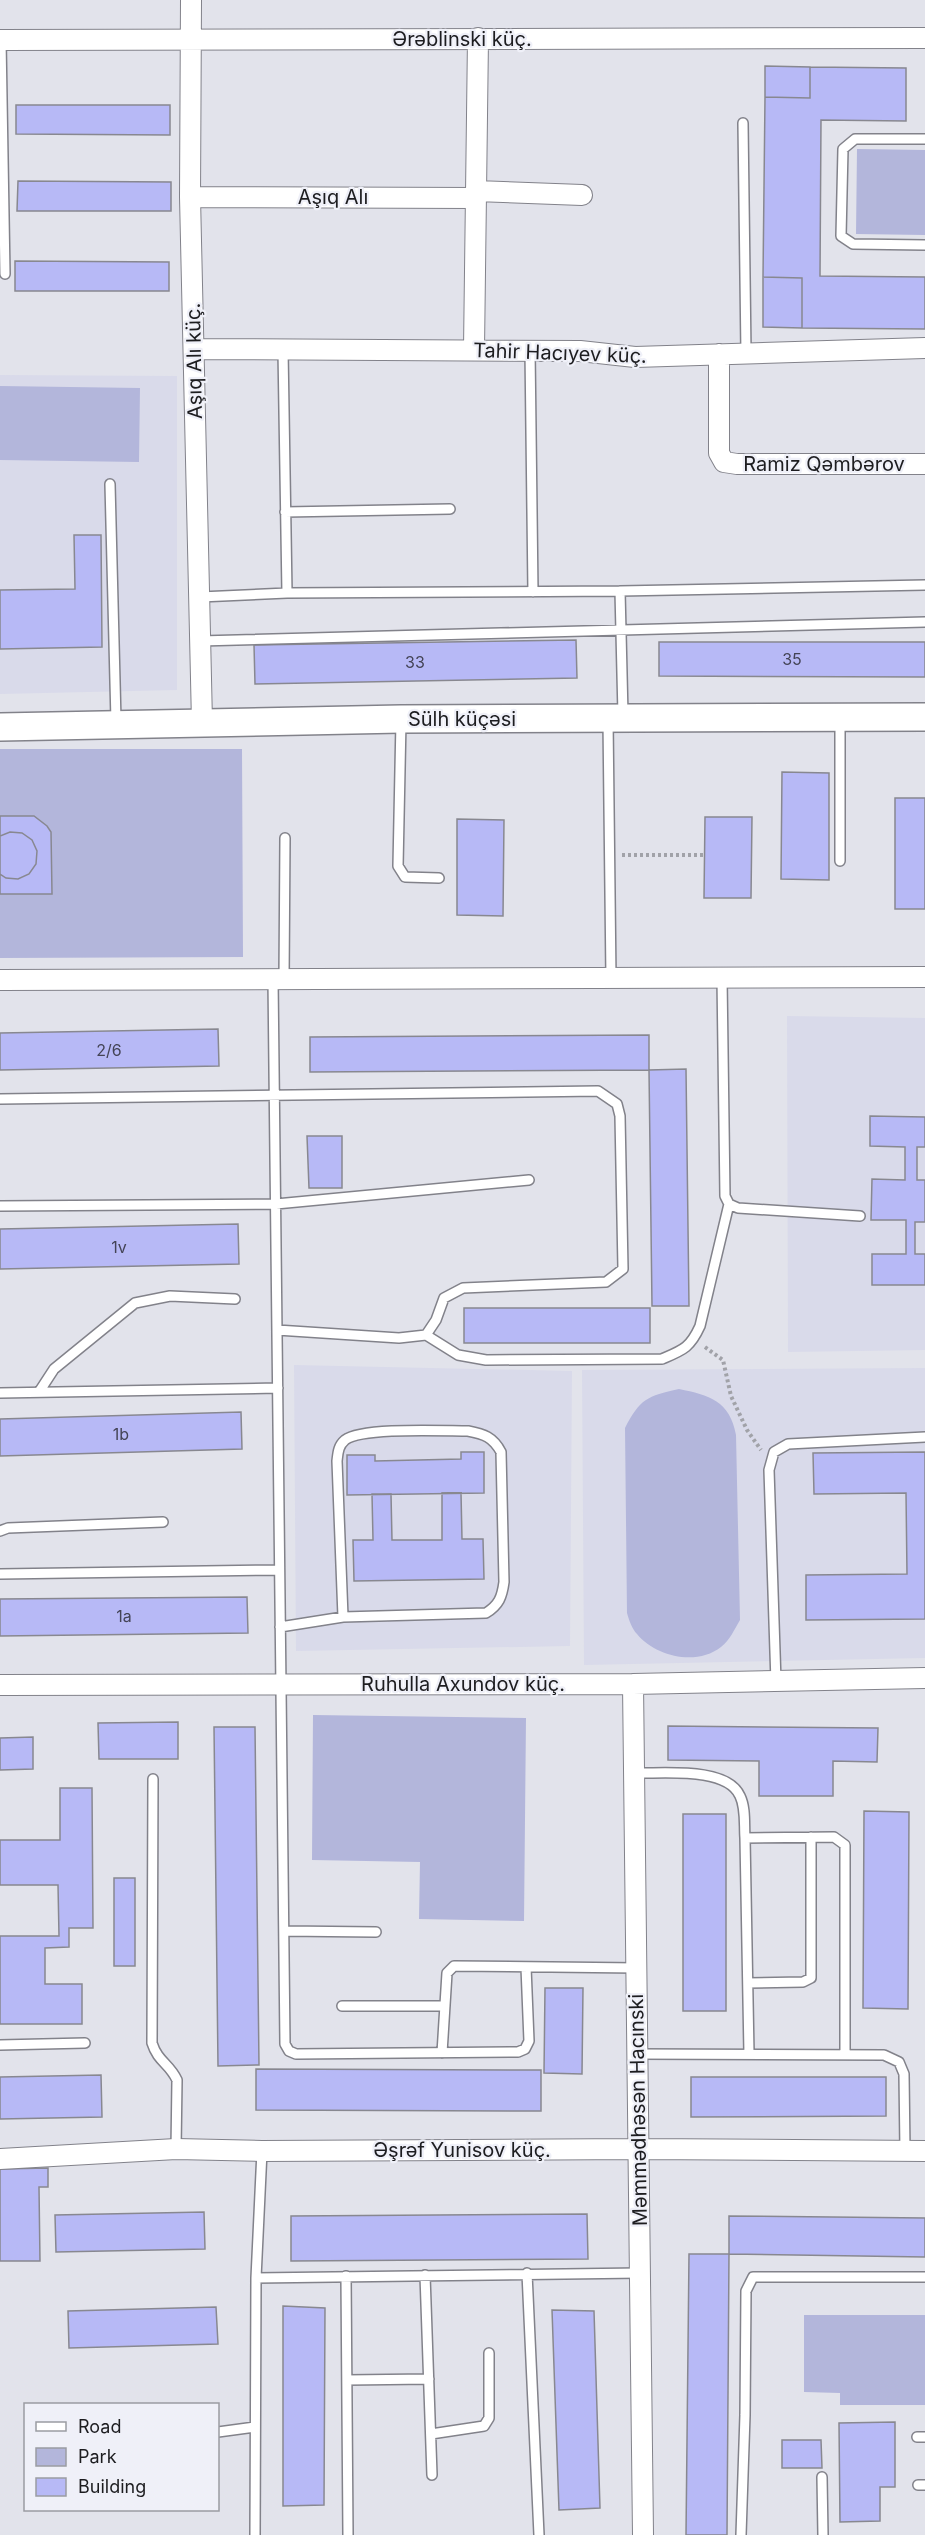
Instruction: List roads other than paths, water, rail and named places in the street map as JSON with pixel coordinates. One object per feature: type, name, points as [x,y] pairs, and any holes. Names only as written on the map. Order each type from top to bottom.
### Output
[{"type":"street","name":"Aşıq Alı küç.","points":[[191,0],[190,197],[202,722]]},
{"type":"street","points":[[474,349],[478,38]]},
{"type":"street","name":"Ərəblinski küç.","points":[[1,40],[925,38]]},
{"type":"street","name":"Aşıq Alı","points":[[190,197],[582,195]]},
{"type":"street","name":"Tahir Hacıyev küç.","points":[[194,349],[530,350],[580,351],[635,357],[925,348]]},
{"type":"street","name":"Ramiz Qəmbərov","points":[[719,354],[719,453],[724,462],[737,464],[925,464]]},
{"type":"street","name":"Sülh küçəsi","points":[[0,727],[401,719],[925,717]]},
{"type":"street","points":[[0,980],[925,977]]},
{"type":"street","name":"Ruhulla Axundov küç.","points":[[0,1685],[633,1684],[925,1678]]},
{"type":"street","name":"Məmmədhəsən Hacınski","points":[[633,1684],[643,2535]]},
{"type":"street","name":"Əşrəf Yunisov küç.","points":[[0,2159],[176,2149],[925,2151]]},
{"type":"lane","points":[[1,40],[5,274]]},
{"type":"lane","points":[[743,123],[746,352]]},
{"type":"lane","points":[[925,139],[855,139],[843,148],[841,236],[852,244],[925,245]]},
{"type":"lane","points":[[283,350],[287,593]]},
{"type":"lane","points":[[530,350],[533,592]]},
{"type":"lane","points":[[110,484],[116,724]]},
{"type":"lane","points":[[285,512],[450,509]]},
{"type":"lane","points":[[200,597],[287,593],[620,591],[925,585]]},
{"type":"lane","points":[[611,979],[609,855],[621,631],[620,591]]},
{"type":"lane","points":[[200,641],[925,622]]},
{"type":"lane","points":[[840,718],[840,861]]},
{"type":"lane","points":[[401,719],[398,866],[405,877],[439,879]]},
{"type":"lane","points":[[285,838],[274,1095],[285,2044],[289,2051],[296,2054],[518,2052],[525,2049],[529,2042],[526,1967]]},
{"type":"lane","points":[[722,978],[725,1196],[729,1204],[738,1208],[860,1216]]},
{"type":"lane","points":[[0,1099],[598,1092],[617,1104],[620,1116],[623,1269],[606,1282],[463,1288],[444,1298],[436,1320],[426,1335]]},
{"type":"lane","points":[[0,1206],[276,1204],[529,1180]]},
{"type":"lane","points":[[277,1330],[399,1338],[426,1335],[458,1356],[486,1360],[662,1359],[685,1349],[694,1340],[700,1326],[729,1204]]},
{"type":"lane","points":[[39,1392],[54,1369],[135,1303],[170,1296],[235,1299]]},
{"type":"lane","points":[[0,1393],[278,1388]]},
{"type":"lane","points":[[280,1627],[343,1617],[486,1613],[496,1607],[502,1596],[504,1582],[501,1452],[495,1441],[483,1434],[468,1431],[365,1433],[346,1439],[339,1445],[337,1461],[343,1617]]},
{"type":"lane","points":[[776,1682],[769,1470],[774,1452],[788,1444],[925,1437]]},
{"type":"lane","points":[[0,1531],[8,1528],[163,1522]]},
{"type":"lane","points":[[0,1574],[279,1570]]},
{"type":"lane","points":[[634,1773],[710,1775],[727,1783],[740,1794],[745,1838],[749,2054]]},
{"type":"lane","points":[[153,1779],[152,2043],[159,2060],[173,2070],[177,2079],[176,2149]]},
{"type":"lane","points":[[747,1983],[802,1982],[811,1978],[811,1837]]},
{"type":"lane","points":[[745,1838],[834,1837],[845,1845],[845,2054]]},
{"type":"lane","points":[[284,1931],[376,1932]]},
{"type":"lane","points":[[442,2053],[447,1973],[454,1965],[637,1968]]},
{"type":"lane","points":[[342,2006],[445,2006]]},
{"type":"lane","points":[[0,2045],[85,2043]]},
{"type":"lane","points":[[637,2054],[884,2055],[899,2062],[904,2074],[905,2151]]},
{"type":"lane","points":[[255,2535],[256,2278],[262,2151]]},
{"type":"lane","points":[[527,2273],[539,2535]]},
{"type":"lane","points":[[256,2278],[640,2273]]},
{"type":"lane","points":[[346,2276],[348,2535]]},
{"type":"lane","points":[[425,2276],[432,2475]]},
{"type":"lane","points":[[741,2535],[746,2291],[753,2277],[925,2277]]},
{"type":"lane","points":[[431,2434],[484,2426],[489,2418],[489,2354]]},
{"type":"lane","points":[[347,2380],[429,2379]]},
{"type":"lane","points":[[219,2432],[255,2427]]},
{"type":"lane","points":[[822,2477],[823,2535]]}]
